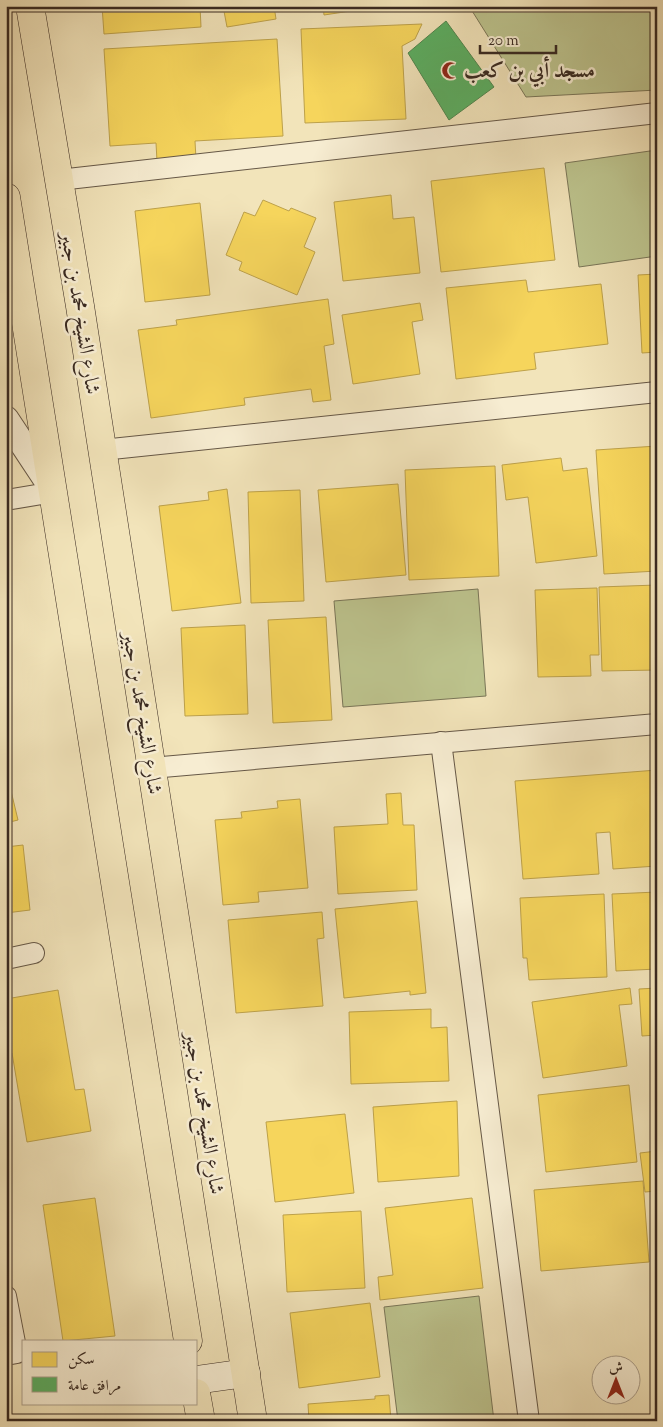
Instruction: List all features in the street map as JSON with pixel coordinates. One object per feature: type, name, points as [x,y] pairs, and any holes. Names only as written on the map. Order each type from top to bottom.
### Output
[{"type":"main road","name":"شارع الشيخ محمد بن جبير","points":[[30,6],[102,450],[253,1421]]},
{"type":"main road","points":[[6,197],[188,1340]]},
{"type":"main road","points":[[198,1380],[246,1373]]},
{"type":"main road","points":[[198,1404],[201,1421]]},
{"type":"street","points":[[59,180],[657,113]]},
{"type":"street","points":[[102,450],[657,392]]},
{"type":"street","points":[[6,419],[54,492],[6,500]]},
{"type":"street","points":[[151,768],[657,724]]},
{"type":"street","points":[[441,742],[529,1421]]},
{"type":"street","points":[[6,959],[34,953]]},
{"type":"street","points":[[6,1296],[17,1353],[6,1355]]},
{"type":"green space","points":[[469,6],[657,6],[657,90],[526,97]]},
{"type":"green space","points":[[657,150],[657,256],[579,267],[565,163]]},
{"type":"green space","points":[[478,589],[486,696],[343,707],[334,601]]},
{"type":"green space","points":[[479,1296],[494,1421],[398,1421],[384,1307]]},
{"type":"building: سكن","points":[[102,6],[200,6],[201,27],[104,34]]},
{"type":"building: سكن","points":[[223,6],[274,6],[276,19],[227,27]]},
{"type":"building: سكن","points":[[323,6],[384,6],[324,15]]},
{"type":"building: سكن","points":[[422,24],[415,39],[402,46],[406,119],[305,123],[301,29]]},
{"type":"building: سكن","points":[[277,39],[283,136],[195,141],[196,159],[157,161],[156,143],[110,146],[104,49]]},
{"type":"building: سكن","points":[[544,168],[555,260],[441,272],[431,181]]},
{"type":"building: سكن","points":[[391,195],[393,219],[414,217],[420,273],[343,281],[334,202]]},
{"type":"building: سكن","points":[[263,200],[289,211],[291,208],[316,218],[304,247],[315,252],[297,295],[239,270],[242,262],[226,255],[244,212],[255,216]]},
{"type":"building: سكن","points":[[200,203],[210,295],[145,302],[135,211]]},
{"type":"building: سكن","points":[[657,274],[657,352],[642,353],[638,275]]},
{"type":"building: سكن","points":[[526,280],[528,292],[601,284],[608,344],[534,353],[536,369],[456,379],[446,288]]},
{"type":"building: سكن","points":[[328,299],[334,344],[324,346],[331,400],[313,402],[311,389],[244,398],[245,405],[151,418],[138,330],[177,325],[176,320]]},
{"type":"building: سكن","points":[[420,303],[423,320],[412,322],[420,374],[353,384],[342,315]]},
{"type":"building: سكن","points":[[657,446],[657,571],[604,574],[596,450]]},
{"type":"building: سكن","points":[[561,458],[563,471],[587,468],[597,556],[536,563],[528,497],[506,500],[502,465]]},
{"type":"building: سكن","points":[[495,466],[499,576],[409,580],[405,470]]},
{"type":"building: سكن","points":[[398,484],[406,575],[326,582],[318,490]]},
{"type":"building: سكن","points":[[227,489],[241,603],[172,611],[159,506],[209,500],[208,492]]},
{"type":"building: سكن","points":[[300,490],[304,601],[251,603],[248,492]]},
{"type":"building: سكن","points":[[657,585],[657,670],[602,671],[599,587]]},
{"type":"building: سكن","points":[[597,588],[599,655],[590,655],[591,676],[538,677],[535,590]]},
{"type":"building: سكن","points":[[326,617],[332,720],[273,723],[268,620]]},
{"type":"building: سكن","points":[[245,625],[248,714],[185,716],[181,628]]},
{"type":"building: سكن","points":[[6,770],[18,820],[6,823]]},
{"type":"building: سكن","points":[[657,770],[657,866],[613,869],[610,832],[596,833],[599,874],[523,879],[515,781]]},
{"type":"building: سكن","points":[[401,793],[403,825],[414,825],[417,890],[338,894],[334,827],[388,824],[386,794]]},
{"type":"building: سكن","points":[[300,799],[308,888],[258,892],[259,902],[223,905],[215,820],[242,818],[241,812],[278,808],[277,801]]},
{"type":"building: سكن","points":[[23,845],[30,910],[6,913],[6,847]]},
{"type":"building: سكن","points":[[657,892],[657,969],[616,971],[612,894]]},
{"type":"building: سكن","points":[[604,894],[607,977],[529,980],[527,958],[523,958],[520,898]]},
{"type":"building: سكن","points":[[417,901],[426,993],[410,995],[410,991],[344,998],[335,909]]},
{"type":"building: سكن","points":[[322,912],[324,938],[317,939],[323,1006],[236,1013],[228,920]]},
{"type":"building: سكن","points":[[630,988],[632,1004],[619,1005],[627,1066],[543,1078],[532,1002]]},
{"type":"building: سكن","points":[[657,988],[657,1035],[642,1036],[639,989]]},
{"type":"building: سكن","points":[[58,990],[75,1090],[84,1089],[91,1131],[27,1142],[12,1053],[6,1054],[6,999]]},
{"type":"building: سكن","points":[[431,1009],[431,1028],[447,1027],[449,1081],[351,1084],[349,1012]]},
{"type":"building: سكن","points":[[629,1085],[637,1162],[546,1172],[538,1095]]},
{"type":"building: سكن","points":[[653,1089],[657,1089],[657,1126]]},
{"type":"building: سكن","points":[[457,1101],[459,1176],[378,1182],[373,1107]]},
{"type":"building: سكن","points":[[345,1114],[354,1193],[275,1202],[266,1122]]},
{"type":"building: سكن","points":[[657,1151],[657,1191],[645,1192],[640,1153]]},
{"type":"building: سكن","points":[[643,1181],[649,1262],[541,1271],[534,1190]]},
{"type":"building: سكن","points":[[95,1198],[115,1336],[63,1340],[43,1205]]},
{"type":"building: سكن","points":[[472,1198],[483,1288],[380,1300],[378,1277],[393,1275],[385,1208]]},
{"type":"building: سكن","points":[[361,1211],[365,1288],[287,1292],[283,1215]]},
{"type":"building: سكن","points":[[370,1303],[380,1377],[299,1388],[290,1313]]},
{"type":"building: سكن","points":[[389,1395],[391,1421],[309,1421],[308,1404],[375,1399],[375,1396]]},
{"type":"building: سكن","points":[[51,1418],[52,1421],[34,1421]]},
{"type":"building: مرافق عامة","name":"مسجد أبي بن كعب","points":[[446,21],[494,87],[449,120],[408,53]]},
{"type":"place","name":"مسجد أبي بن كعب","points":[[450,70]]}]
